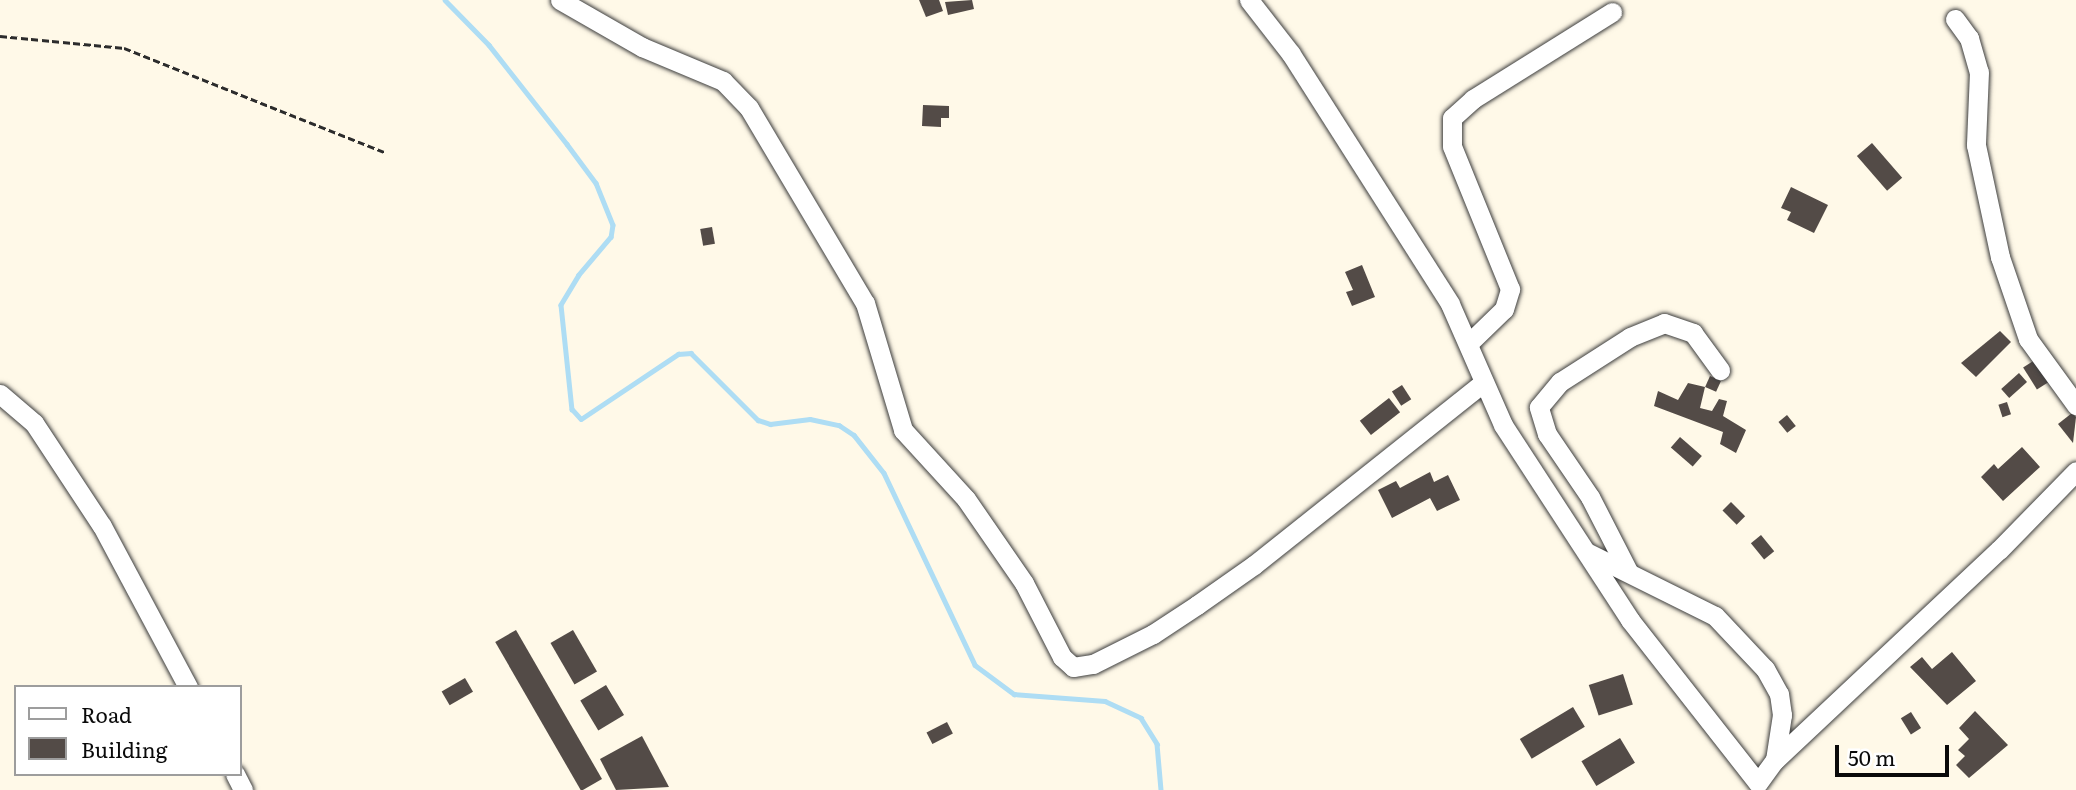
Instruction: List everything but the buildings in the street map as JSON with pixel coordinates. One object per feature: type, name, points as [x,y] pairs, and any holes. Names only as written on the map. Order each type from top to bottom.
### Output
[{"type":"street","points":[[561,0],[642,47],[723,81],[749,108],[865,303],[902,430],[966,499],[1024,583],[1062,657],[1073,667],[1093,664],[1153,634],[1197,605],[1254,565],[1483,383]]},
{"type":"street","points":[[1249,0],[1291,54],[1470,342],[1483,383],[1503,425],[1630,620],[1755,783],[1758,783],[1775,760],[2006,544],[2076,471]]},
{"type":"street","points":[[1470,342],[1504,309],[1510,289],[1452,146],[1452,118],[1473,99],[1612,12]]},
{"type":"street","points":[[1955,19],[1969,38],[1979,72],[1976,145],[2000,257],[2028,339],[2076,405]]},
{"type":"street","points":[[1629,571],[1590,497],[1547,434],[1539,407],[1560,382],[1630,337],[1664,323],[1693,333],[1720,370]]},
{"type":"street","points":[[0,394],[34,423],[102,526],[187,685]]},
{"type":"street","points":[[1588,553],[1715,616],[1765,669],[1779,694],[1782,715],[1775,760]]},
{"type":"path","points":[[0,36],[124,48],[386,153]]},
{"type":"waterway","points":[[445,0],[489,45],[567,144],[596,183],[613,225],[611,237],[579,275],[561,305],[572,409],[581,419],[678,354],[691,353],[758,420],[770,424],[810,419],[839,425],[854,435],[884,473],[975,665],[1014,694],[1105,701],[1141,718],[1157,744],[1161,790]]}]
